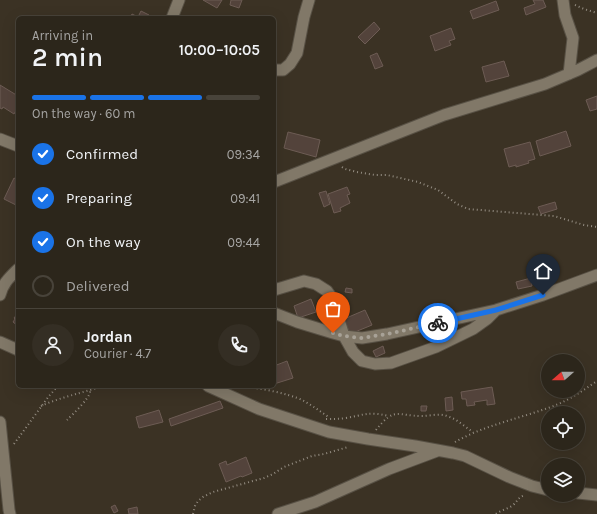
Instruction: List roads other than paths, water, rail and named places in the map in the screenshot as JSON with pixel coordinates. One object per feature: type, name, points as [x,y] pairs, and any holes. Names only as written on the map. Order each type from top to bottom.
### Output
[{"type":"street","points":[[173,16],[179,0]]},
{"type":"street","points":[[276,70],[283,70],[290,64],[297,53],[309,0]]},
{"type":"street","points":[[567,0],[565,15],[573,38],[569,74]]},
{"type":"street","points":[[276,181],[444,115],[545,84],[597,60]]},
{"type":"street","points":[[0,139],[16,145]]},
{"type":"street","points":[[0,295],[2,287],[7,279],[16,271]]},
{"type":"street","points":[[276,314],[296,322],[344,336],[362,338],[496,310],[543,295],[597,274]]},
{"type":"street","points":[[276,289],[304,281],[316,284],[327,291],[332,298],[344,336],[353,352],[362,361],[375,364],[391,363],[436,347],[473,329],[487,319],[496,310]]},
{"type":"street","points":[[0,342],[16,349]]},
{"type":"street","points":[[212,388],[259,409],[329,432],[465,456],[509,477],[541,488]]},
{"type":"street","points":[[0,422],[8,510],[10,514]]},
{"type":"street","points":[[278,514],[315,502],[390,469],[438,451]]},
{"type":"street","points":[[585,494],[597,495]]}]
